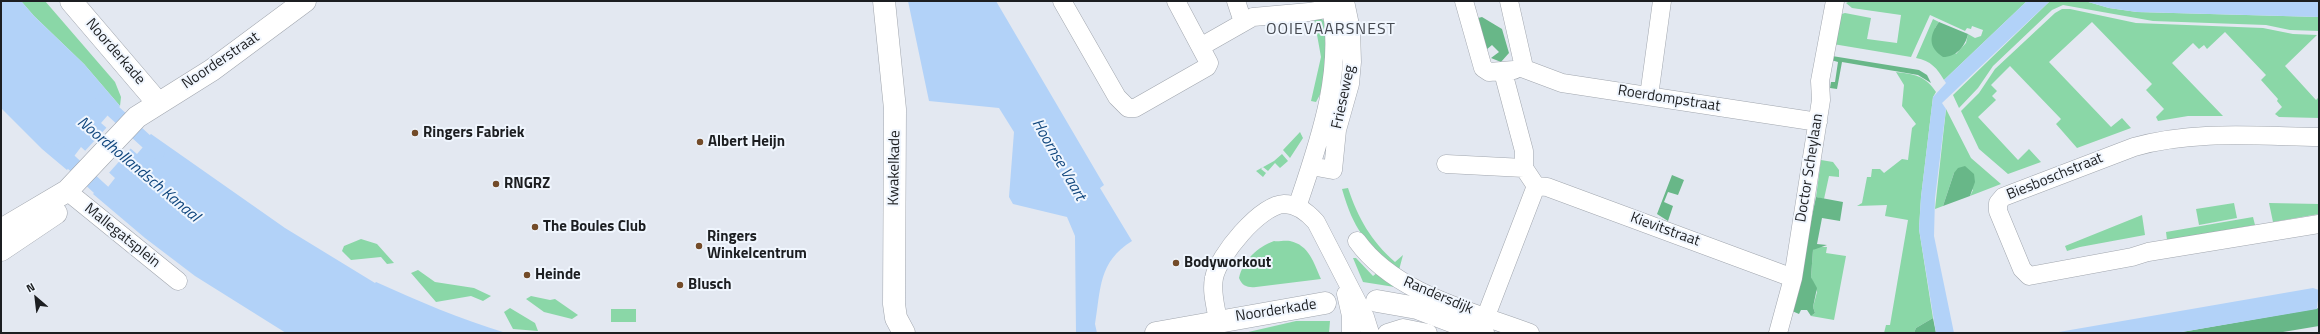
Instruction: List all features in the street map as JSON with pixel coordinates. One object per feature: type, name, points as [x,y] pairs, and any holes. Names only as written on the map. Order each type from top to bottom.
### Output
[{"type":"main road","name":"Noorderkade","points":[[71,1],[158,103]]},
{"type":"main road","name":"Noorderstraat","points":[[72,186],[135,118],[224,62],[305,1]]},
{"type":"main road","name":"Kwakelkade","points":[[884,1],[896,109],[894,304],[896,318],[904,333]]},
{"type":"main road","points":[[1,230],[72,186]]},
{"type":"main road","points":[[1,250],[58,211],[72,186]]},
{"type":"main road","name":"Randersdijk","points":[[1377,301],[1417,308],[1485,325]]},
{"type":"main road","name":"Noorderkade","points":[[1156,333],[1325,303]]},
{"type":"street","points":[[1062,1],[1117,97],[1128,108],[1135,108],[1207,67],[1209,63],[1202,46],[1176,1]]},
{"type":"street","points":[[1236,1],[1243,22]]},
{"type":"street","points":[[1464,1],[1483,68],[1489,72],[1503,72],[1522,68],[1523,63],[1509,1]]},
{"type":"street","points":[[1649,96],[1662,1]]},
{"type":"street","name":"Doctor Scheylaan","points":[[1778,333],[1793,278],[1818,122],[1821,100],[1820,81],[1836,1]]},
{"type":"street","points":[[1202,46],[1253,17],[1309,12],[1336,3]]},
{"type":"street","name":"Frieseweg","points":[[1297,207],[1311,166],[1335,62],[1336,3]]},
{"type":"street","name":"Roerdompstraat","points":[[1522,68],[1562,83],[1818,122]]},
{"type":"street","points":[[1485,325],[1536,186],[1524,168],[1524,151],[1503,72]]},
{"type":"street","name":"Biesboschstraat","points":[[2319,137],[2182,136],[2153,142],[2003,197],[1998,203],[1998,211],[2022,269],[2029,276],[2132,258],[2156,250],[2319,224]]},
{"type":"street","points":[[1446,164],[1524,168]]},
{"type":"street","name":"Mallegatsplein","points":[[72,186],[178,281]]},
{"type":"street","name":"Kievitstraat","points":[[1536,186],[1547,187],[1793,278]]},
{"type":"street","points":[[1218,321],[1214,298],[1214,278],[1224,254],[1252,223],[1268,211],[1284,204],[1297,207],[1310,215],[1316,222],[1365,317],[1370,333]]},
{"type":"street","name":"Randersdijk","points":[[1357,241],[1380,267],[1419,292],[1485,325],[1530,333]]},
{"type":"street","points":[[1336,261],[1350,308],[1351,333]]},
{"type":"street","points":[[1387,333],[1403,328],[1428,333]]},
{"type":"green space","points":[[21,1],[45,1],[115,82],[121,97],[120,106],[84,64],[34,16]]},
{"type":"green space","points":[[1850,1],[2027,1],[1944,80],[1939,72],[1930,63],[1916,58],[1933,19],[1939,22],[1935,28],[1956,54],[1966,43],[1968,34],[1975,38],[1981,36],[1983,30],[1972,26],[1971,29],[1967,28],[1965,31],[1930,15],[1911,57],[1833,44],[1838,15],[1845,13],[1871,18],[1867,39],[1897,43],[1901,15],[1852,8],[1846,3]]},
{"type":"green space","points":[[2050,1],[2085,1],[2109,8],[2137,12],[2319,17],[2319,31],[2290,30],[2266,25],[2153,21],[2063,5],[2052,10],[1993,66],[1978,88],[1959,108],[1953,95]]},
{"type":"green space","points":[[2062,9],[2070,9],[2136,23],[2263,28],[2293,34],[2317,35],[2285,66],[2316,100],[2319,97],[2319,118],[2279,117],[2275,114],[2282,107],[2277,101],[2278,99],[2261,80],[2266,75],[2225,32],[2207,49],[2204,45],[2199,49],[2193,43],[2172,63],[2223,116],[2188,116],[2158,121],[2156,117],[2164,109],[2146,90],[2152,84],[2092,22],[2049,62],[2111,127],[2122,118],[2131,128],[2077,148],[2056,124],[2061,119],[2010,66],[1991,85],[1997,91],[1992,96],[1996,100],[1978,117],[2018,160],[2029,149],[2041,162],[2008,174],[1979,149],[1961,111],[1979,93],[1995,69],[2055,13]]},
{"type":"green space","points":[[1482,17],[1502,29],[1509,53],[1501,62],[1491,58],[1499,52],[1492,45],[1486,50],[1474,19]]},
{"type":"green space","points":[[1314,18],[1322,19],[1327,24],[1323,89],[1316,102],[1311,101],[1321,57]]},
{"type":"green space","points":[[1939,22],[1968,34],[1962,47],[1956,53],[1948,57],[1943,57],[1938,53],[1933,45],[1933,32]]},
{"type":"green space","points":[[1832,56],[1919,70],[1927,75],[1931,83],[1918,75],[1842,62],[1837,89],[1830,88],[1831,82],[1835,82],[1838,62],[1831,60]]},
{"type":"green space","points":[[1896,72],[1924,79],[1936,92],[1933,97],[1921,197],[1919,229],[1933,318],[1916,328],[1914,333],[1884,333],[1886,325],[1890,325],[1908,220],[1885,216],[1887,205],[1857,206],[1862,203],[1867,177],[1871,177],[1872,169],[1880,169],[1884,173],[1902,159],[1908,160],[1912,128],[1916,124],[1902,106],[1904,85]]},
{"type":"green space","points":[[1946,109],[1971,158],[2001,184],[1970,196],[1973,190],[1954,173],[1943,206],[1935,209]]},
{"type":"green space","points":[[1300,132],[1303,138],[1290,158],[1283,150]]},
{"type":"green space","points":[[1282,154],[1288,161],[1280,168],[1275,163],[1268,171],[1263,167],[1274,161]]},
{"type":"green space","points":[[1821,160],[1833,162],[1839,170],[1839,177],[1829,176],[1824,199],[1816,197]]},
{"type":"green space","points":[[1965,166],[1974,174],[1975,182],[1970,196],[1943,206],[1954,173],[1958,168]]},
{"type":"green space","points":[[1263,167],[1261,169],[1266,173],[1263,177],[1256,171]]},
{"type":"green space","points":[[1672,175],[1684,180],[1678,195],[1668,192],[1664,202],[1673,206],[1668,221],[1657,214]]},
{"type":"green space","points":[[1348,188],[1361,219],[1379,246],[1395,262],[1403,255],[1399,270],[1394,270],[1384,260],[1368,242],[1356,225],[1346,203],[1342,189]]},
{"type":"green space","points":[[1816,197],[1843,202],[1840,221],[1822,218],[1817,244],[1827,245],[1813,250],[1811,277],[1817,288],[1813,307],[1815,313],[1811,316],[1807,310],[1801,310],[1799,314],[1792,311]]},
{"type":"green space","points":[[2234,203],[2237,218],[2199,225],[2196,209]]},
{"type":"green space","points":[[2269,203],[2319,204],[2319,214],[2273,222]]},
{"type":"green space","points":[[2142,215],[2145,235],[2080,247],[2067,251],[2065,246]]},
{"type":"green space","points":[[2253,217],[2255,225],[2167,240],[2166,232]]},
{"type":"green space","points":[[361,239],[377,244],[394,263],[387,264],[381,257],[351,260],[342,251],[344,246]]},
{"type":"green space","points":[[1274,241],[1290,241],[1302,246],[1310,256],[1321,279],[1253,287],[1244,285],[1239,278],[1244,265],[1252,255],[1262,247]]},
{"type":"green space","points":[[1817,247],[1827,247],[1826,253],[1846,256],[1834,320],[1811,316],[1815,313],[1813,307],[1817,292],[1811,277],[1813,250]]},
{"type":"green space","points":[[1353,258],[1356,258],[1373,276],[1378,272],[1401,288],[1363,282]]},
{"type":"green space","points":[[418,270],[435,282],[474,288],[491,296],[483,301],[471,296],[436,302],[411,273]]},
{"type":"green space","points":[[531,296],[550,300],[555,299],[578,315],[572,319],[544,312],[526,299]]},
{"type":"green space","points":[[510,308],[535,323],[538,331],[513,329],[504,312]]},
{"type":"green space","points":[[2319,308],[2319,326],[2277,333],[2176,333]]},
{"type":"green space","points":[[611,309],[636,309],[636,322],[611,322]]},
{"type":"green space","points":[[1933,318],[1936,333],[1914,333],[1916,328]]},
{"type":"green space","points":[[1296,321],[1330,321],[1329,333],[1244,333]]},
{"type":"water","points":[[1,1],[21,1],[34,16],[84,64],[120,106],[112,118],[108,115],[101,123],[137,154],[143,147],[140,143],[151,134],[285,228],[375,283],[376,282],[456,316],[506,333],[286,333],[195,276],[145,238],[93,194],[103,183],[108,187],[115,178],[81,147],[72,159],[74,161],[67,170],[42,149],[1,108]]},
{"type":"water","name":"Hoornse Vaart","points":[[908,1],[996,1],[1104,185],[1100,188],[1132,241],[1121,249],[1113,258],[1103,277],[1095,324],[1097,333],[1076,333],[1075,236],[1067,217],[1013,204],[1009,197],[1014,132],[999,108],[929,101]]},
{"type":"water","points":[[2027,1],[2050,1],[1942,103],[1946,109],[1935,198],[1934,236],[1954,333],[1936,333],[1919,229],[1921,197],[1933,97],[1946,83],[1944,80]]},
{"type":"water","points":[[2085,1],[2319,1],[2319,17],[2137,12],[2109,8]]},
{"type":"water","points":[[2313,288],[2319,290],[2317,309],[2176,333],[2053,333]]},
{"type":"pier","points":[[108,126],[132,147],[108,174],[84,152]]},
{"type":"waterway","name":"Noordhollandsch Kanaal","points":[[102,101],[158,152]]},
{"type":"waterway","name":"Noordhollandsch Kanaal","points":[[58,150],[112,200]]},
{"type":"place","name":"Ringers Fabriek","points":[[415,133]]},
{"type":"place","name":"Albert Heijn","points":[[700,142]]},
{"type":"place","name":"RNGRZ","points":[[496,184]]},
{"type":"place","name":"The Boules Club","points":[[535,227]]},
{"type":"place","name":"Ringers Winkelcentrum","points":[[699,246]]},
{"type":"place","name":"Bodyworkout","points":[[1176,263]]},
{"type":"place","name":"Heinde","points":[[527,275]]},
{"type":"place","name":"Blusch","points":[[680,285]]},
{"type":"district","name":"OOIEVAARSNEST","points":[[1331,30]]}]
